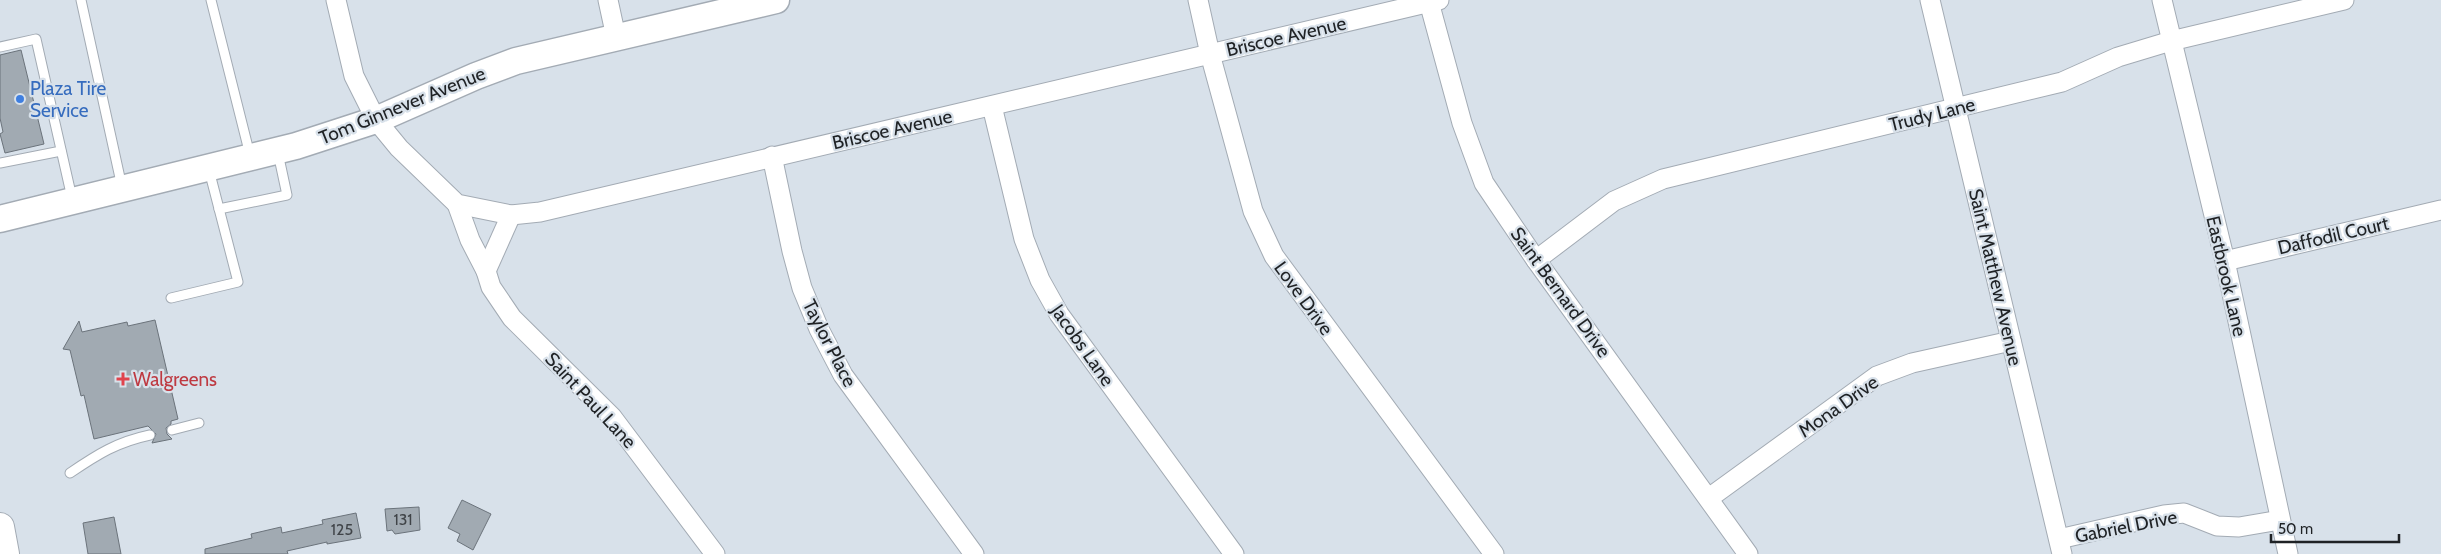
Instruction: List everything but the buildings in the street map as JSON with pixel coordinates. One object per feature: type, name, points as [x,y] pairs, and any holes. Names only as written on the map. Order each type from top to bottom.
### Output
[{"type":"main road","name":"Tom Ginnever Avenue","points":[[0,219],[278,151],[376,120],[476,76],[516,61],[776,0]]},
{"type":"main road","points":[[0,527],[5,554]]},
{"type":"street","points":[[336,0],[354,76],[376,120],[399,148],[457,204]]},
{"type":"street","points":[[608,0],[616,37]]},
{"type":"street","name":"Love Drive","points":[[1198,0],[1210,54],[1253,211],[1274,256],[1494,554]]},
{"type":"street","name":"Saint Matthew Avenue","points":[[1930,0],[2060,546]]},
{"type":"street","name":"Eastbrook Lane","points":[[2162,0],[2225,261],[2288,554]]},
{"type":"street","name":"Trudy Lane","points":[[1536,260],[1614,201],[1662,179],[2062,82],[2118,56],[2171,41],[2344,0]]},
{"type":"street","name":"Briscoe Avenue","points":[[457,204],[511,216],[540,212],[1434,1]]},
{"type":"street","name":"Saint Bernard Drive","points":[[1434,1],[1462,123],[1484,183],[1536,260],[1748,554]]},
{"type":"street","name":"Jacobs Lane","points":[[992,106],[1024,239],[1040,280],[1059,314],[1234,554]]},
{"type":"street","name":"Taylor Place","points":[[772,156],[792,251],[802,288],[819,329],[843,375],[974,554]]},
{"type":"street","name":"Saint Paul Lane","points":[[457,204],[470,240],[486,271],[491,286],[512,318],[612,417],[716,554]]},
{"type":"street","name":"Daffodil Court","points":[[2225,261],[2441,210]]},
{"type":"street","points":[[486,271],[511,216]]},
{"type":"street","name":"Mona Drive","points":[[1709,498],[1877,376],[1912,363],[2011,341]]},
{"type":"street","name":"Gabriel Drive","points":[[2060,546],[2164,515],[2184,513],[2218,526],[2239,527],[2280,520]]},
{"type":"lane","points":[[81,0],[122,190]]},
{"type":"lane","points":[[211,0],[251,158]]},
{"type":"lane","points":[[0,47],[36,39],[72,202]]},
{"type":"lane","points":[[0,164],[61,151]]},
{"type":"lane","points":[[219,209],[287,195],[278,151]]},
{"type":"lane","points":[[171,298],[238,282],[209,168]]},
{"type":"lane","points":[[172,430],[200,423]]},
{"type":"lane","points":[[70,473],[100,452],[115,445],[150,435]]},
{"type":"place","name":"Plaza Tire Service","points":[[20,99]]},
{"type":"place","name":"Walgreens","points":[[123,379]]}]
